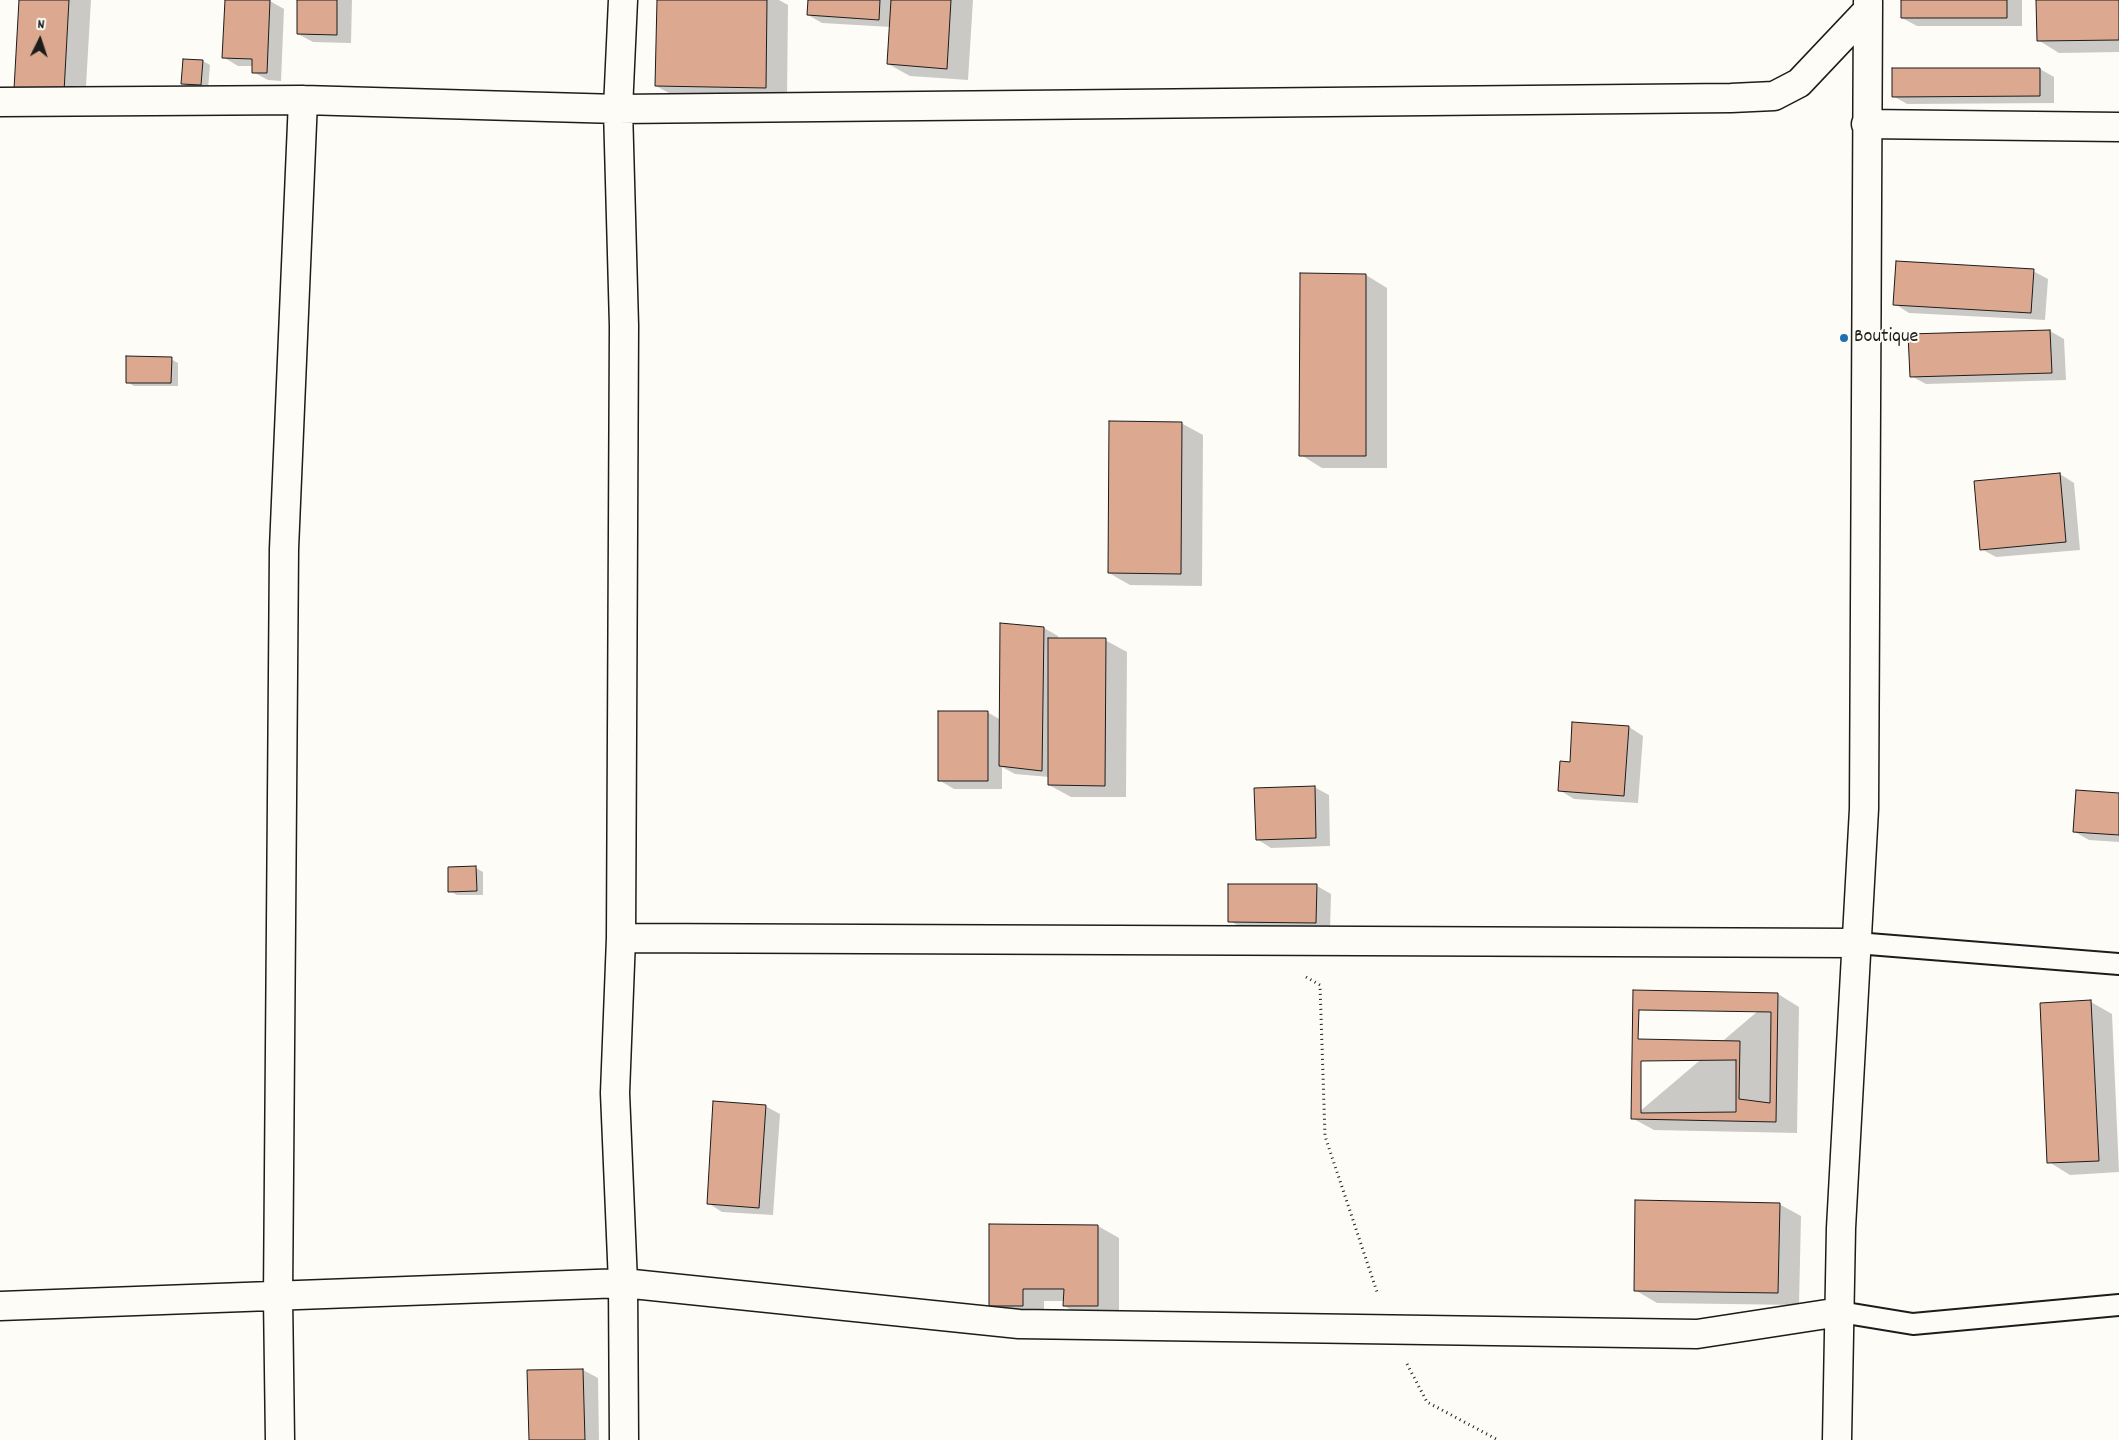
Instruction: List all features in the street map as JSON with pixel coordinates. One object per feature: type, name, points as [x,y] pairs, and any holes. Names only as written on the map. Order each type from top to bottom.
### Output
[{"type":"street","points":[[622,0],[618,109],[624,326],[621,938],[615,1093],[623,1283],[624,1440]]},
{"type":"street","points":[[0,102],[303,100],[618,109],[1212,104],[1774,96],[1799,84],[1868,5]]},
{"type":"street","points":[[1837,1440],[1842,1218],[1864,799],[1868,5]]},
{"type":"street","points":[[280,1440],[278,1297],[284,549],[303,100]]},
{"type":"street","points":[[1866,124],[2119,127]]},
{"type":"street","points":[[621,938],[1856,942]]},
{"type":"street","points":[[0,1306],[623,1283],[1019,1324],[1697,1334],[1840,1312]]},
{"type":"lane","points":[[1856,942],[2119,964]]},
{"type":"lane","points":[[1840,1312],[1913,1324],[2119,1305]]},
{"type":"path","points":[[1303,975],[1320,985],[1325,1136],[1389,1329],[1427,1402],[1498,1440]]},
{"type":"building","points":[[19,0],[69,0],[64,92],[14,89]]},
{"type":"building","points":[[225,0],[270,0],[267,73],[252,73],[252,59],[222,58]]},
{"type":"building","points":[[297,0],[337,0],[337,35],[297,34]]},
{"type":"building","points":[[657,0],[767,0],[766,88],[655,86]]},
{"type":"building","points":[[808,0],[880,0],[879,20],[807,15]]},
{"type":"building","points":[[891,0],[951,0],[947,69],[887,64]]},
{"type":"building","points":[[1901,0],[2007,0],[2007,18],[1901,18]]},
{"type":"building","points":[[2036,0],[2119,0],[2119,40],[2037,41]]},
{"type":"building","points":[[183,59],[203,60],[201,85],[181,84]]},
{"type":"building","points":[[1892,68],[2040,68],[2040,96],[1892,97]]},
{"type":"building","points":[[1896,261],[2034,269],[2031,313],[1893,305]]},
{"type":"building","points":[[1300,273],[1366,274],[1366,456],[1299,456]]},
{"type":"building","points":[[2050,330],[2052,373],[1910,377],[1908,334]]},
{"type":"building","points":[[126,356],[172,357],[171,383],[126,383]]},
{"type":"building","points":[[1109,421],[1182,422],[1181,574],[1108,573]]},
{"type":"building","points":[[2060,473],[2066,542],[1980,550],[1974,481]]},
{"type":"building","points":[[1000,623],[1044,627],[1042,771],[999,766]]},
{"type":"building","points":[[1048,638],[1106,638],[1105,786],[1048,785]]},
{"type":"building","points":[[938,711],[988,711],[988,781],[938,781]]},
{"type":"building","points":[[1572,722],[1629,726],[1624,796],[1558,791],[1560,761],[1570,762]]},
{"type":"building","points":[[1315,786],[1316,838],[1256,840],[1254,788]]},
{"type":"building","points":[[2076,790],[2119,793],[2119,835],[2073,832]]},
{"type":"building","points":[[476,866],[477,891],[448,892],[448,867]]},
{"type":"building","points":[[1228,884],[1317,884],[1316,923],[1228,922]]},
{"type":"building","points":[[1633,990],[1778,993],[1776,1122],[1631,1119]]},
{"type":"building","points":[[2091,1000],[2099,1161],[2047,1163],[2040,1003]]},
{"type":"building","points":[[1639,1010],[1771,1012],[1770,1103],[1739,1099],[1740,1041],[1638,1039]]},
{"type":"building","points":[[1736,1060],[1736,1112],[1641,1113],[1641,1061]]},
{"type":"building","points":[[713,1101],[766,1105],[759,1208],[707,1204]]},
{"type":"building","points":[[1635,1200],[1780,1203],[1778,1293],[1634,1291]]},
{"type":"building","points":[[989,1224],[1098,1225],[1098,1306],[1063,1306],[1064,1289],[1023,1289],[1023,1306],[989,1306]]},
{"type":"building","points":[[583,1369],[585,1440],[529,1440],[527,1370]]},
{"type":"place","name":"Boutique","points":[[1844,338]]}]
